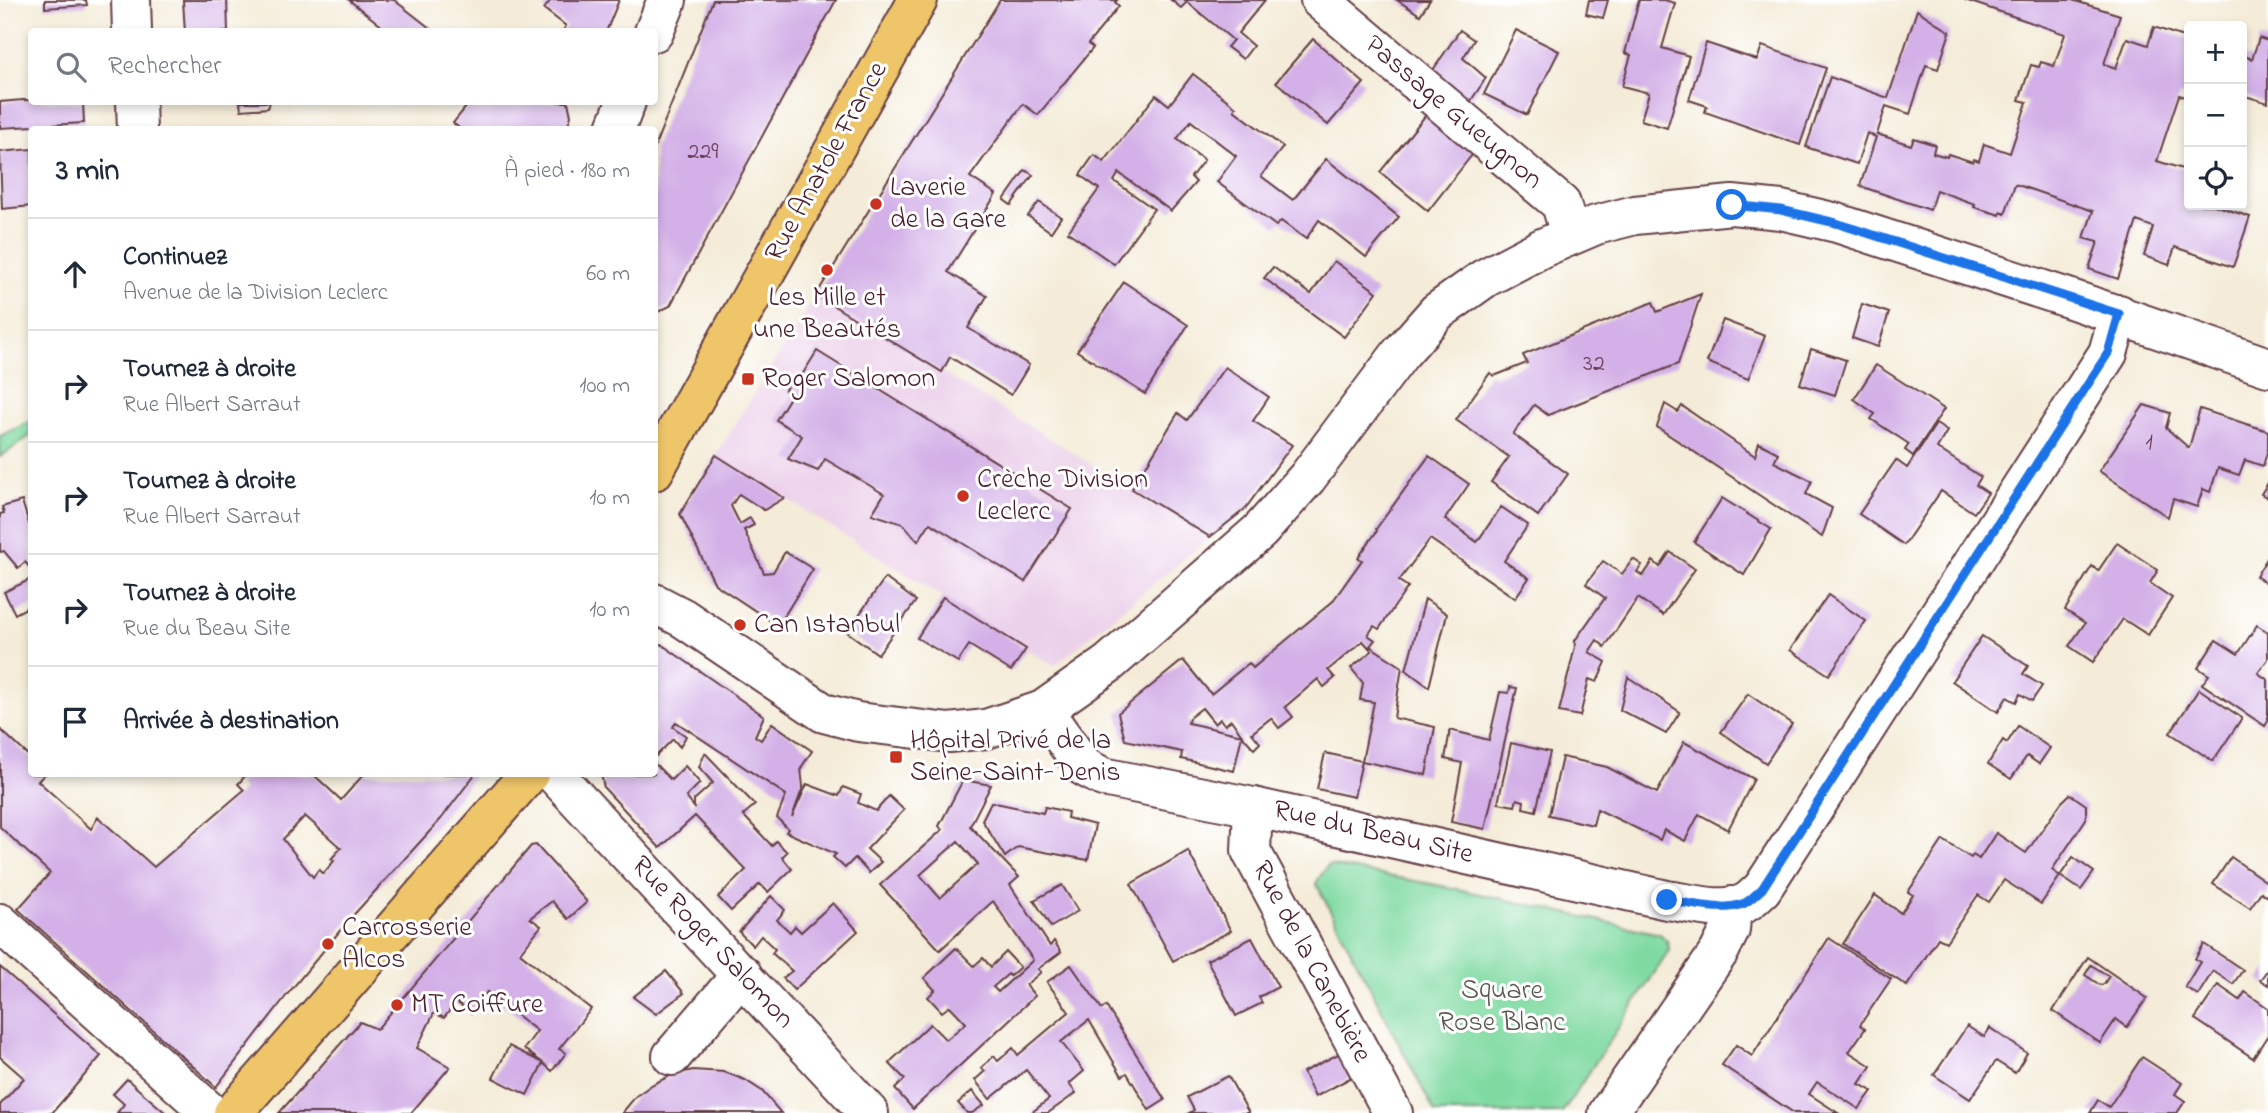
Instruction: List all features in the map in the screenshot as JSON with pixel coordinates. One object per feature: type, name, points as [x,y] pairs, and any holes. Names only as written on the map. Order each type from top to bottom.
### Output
[{"type":"main road","name":"Rue Anatole France","points":[[658,464],[918,0]]},
{"type":"main road","points":[[233,1113],[526,777]]},
{"type":"street","points":[[131,0],[132,28]]},
{"type":"street","points":[[656,28],[667,0]]},
{"type":"street","name":"Passage Gueugnon","points":[[1320,0],[1561,204],[1570,235]]},
{"type":"street","points":[[135,105],[137,126]]},
{"type":"street","points":[[617,126],[625,105]]},
{"type":"street","points":[[658,605],[683,618],[824,713],[858,722],[949,733],[986,729],[1043,710],[1108,664],[1260,531],[1307,478],[1400,354],[1437,312],[1485,278],[1570,235],[1635,215],[1732,205],[1781,210],[1836,223],[2119,314],[2268,367]]},
{"type":"street","points":[[1608,1113],[1719,952],[1730,930],[1732,906],[1746,903],[1762,889],[2108,353],[2119,314]]},
{"type":"street","name":"Rue du Beau Site","points":[[1043,710],[1084,767],[1103,777],[1253,807],[1667,900],[1715,907],[1732,906]]},
{"type":"street","name":"Rue Roger Salomon","points":[[557,777],[742,974],[834,1095],[869,1113]]},
{"type":"street","name":"Rue de la Canebière","points":[[1253,807],[1251,851],[1393,1113]]},
{"type":"street","points":[[0,923],[212,1113]]},
{"type":"street","points":[[672,1056],[742,974]]},
{"type":"shaded area","name":"Crèche Division Leclerc","points":[[816,295],[1210,537],[1054,666],[716,455]]},
{"type":"green space","points":[[28,422],[28,437],[0,457],[0,436]]},
{"type":"green space","name":"Square Rose Blanc","points":[[1328,865],[1453,888],[1660,934],[1668,942],[1669,951],[1562,1113],[1435,1113],[1316,883]]},
{"type":"building","points":[[45,0],[86,0],[87,5],[45,8]]},
{"type":"building","points":[[183,0],[227,0],[228,28],[185,28]]},
{"type":"building","points":[[349,0],[394,0],[430,28],[384,28]]},
{"type":"building","points":[[551,0],[619,0],[608,28],[565,28],[566,26],[544,9]]},
{"type":"building","points":[[713,0],[836,0],[670,306],[658,312],[658,138]]},
{"type":"building","points":[[1000,0],[1117,0],[1115,2],[1119,6],[1088,44],[1093,48],[1038,115],[1023,104],[970,177],[996,194],[948,272],[987,296],[968,328],[1029,365],[1011,395],[950,357],[942,372],[816,295]]},
{"type":"building","points":[[1171,0],[1265,0],[1238,33],[1253,46],[1243,59],[1227,47],[1233,40],[1187,2],[1181,8]]},
{"type":"building","points":[[1397,0],[1430,0],[1420,15]]},
{"type":"building","points":[[1589,0],[1608,0],[1603,18],[1586,14]]},
{"type":"building","points":[[1639,0],[1675,3],[1662,48],[1689,56],[1667,128],[1641,120],[1649,93],[1622,86],[1631,55],[1625,53]]},
{"type":"building","points":[[1965,0],[2072,0],[2120,15],[2104,64],[2116,68],[2127,38],[2148,45],[2154,27],[2184,37],[2184,96],[2179,95],[2157,161],[2184,169],[2184,210],[2229,210],[2250,217],[2233,267],[2175,247],[2169,265],[2144,256],[2153,227],[2137,221],[2118,279],[2089,269],[2098,242],[2084,238],[2093,211],[2015,184],[2005,214],[1974,207],[1975,204],[1936,190],[1930,210],[1860,186],[1876,137],[1867,133],[1857,164],[1806,147],[1830,77],[1888,98],[1917,10],[1950,32],[1938,69],[1926,65],[1910,114],[1886,106],[1877,134],[1911,145],[1914,138],[1935,145],[1933,153],[1947,157],[1948,154],[1973,162],[1974,159],[1979,161],[1984,144],[2010,153],[2027,102],[2019,100],[2031,65],[2039,67],[2041,62],[2054,66],[2065,34]]},
{"type":"building","points":[[1460,30],[1474,40],[1463,58],[1486,78],[1470,102],[1433,70]]},
{"type":"building","points":[[1516,30],[1559,51],[1527,115],[1484,94]]},
{"type":"building","points":[[2259,38],[2268,41],[2268,103],[2247,97],[2247,57],[2252,59]]},
{"type":"building","points":[[1313,39],[1364,83],[1328,125],[1276,82]]},
{"type":"building","points":[[1706,43],[1757,60],[1762,46],[1826,68],[1800,145],[1705,112],[1707,106],[1689,100]]},
{"type":"building","points":[[1193,74],[1236,107],[1234,110],[1283,147],[1261,176],[1293,200],[1326,159],[1399,217],[1366,257],[1319,220],[1306,239],[1281,221],[1276,226],[1217,182],[1236,156],[1191,121],[1177,139],[1204,160],[1191,177],[1196,182],[1171,211],[1119,173],[1114,181],[1154,209],[1114,264],[1068,232],[1099,189],[1080,175],[1094,155],[1104,162],[1156,95],[1169,105]]},
{"type":"building","points":[[28,100],[28,105],[83,105],[84,123],[0,128],[0,102]]},
{"type":"building","points":[[240,105],[269,105],[268,108],[241,110]]},
{"type":"building","points":[[468,105],[569,105],[571,116],[567,126],[457,126],[453,123]]},
{"type":"building","points":[[1429,111],[1475,151],[1428,211],[1380,172]]},
{"type":"building","points":[[28,149],[28,206],[2,209],[0,152]]},
{"type":"building","points":[[1025,170],[1033,175],[1011,205],[1004,200]]},
{"type":"building","points":[[1039,202],[1061,217],[1051,232],[1028,216]]},
{"type":"building","points":[[1334,261],[1377,292],[1344,337],[1264,278],[1273,267],[1311,294]]},
{"type":"building","points":[[1124,282],[1188,325],[1145,394],[1077,351]]},
{"type":"building","points":[[1701,294],[1678,364],[1548,415],[1534,405],[1513,434],[1568,474],[1538,516],[1491,482],[1509,457],[1456,420],[1490,373],[1494,376],[1527,363],[1523,355],[1653,302],[1657,312]]},
{"type":"building","points":[[1862,304],[1889,313],[1878,347],[1852,338]]},
{"type":"building","points":[[1723,320],[1765,336],[1748,379],[1707,362]]},
{"type":"building","points":[[1811,349],[1846,360],[1835,395],[1800,384]]},
{"type":"building","points":[[817,351],[1072,509],[1025,582],[930,523],[918,541],[903,524],[872,514],[884,494],[825,459],[818,471],[788,459],[802,436],[776,420],[792,394],[785,390],[791,380],[797,383]]},
{"type":"building","points":[[1876,365],[1944,409],[1913,456],[1905,450],[1909,444],[1871,419],[1875,414],[1854,399]]},
{"type":"building","points":[[1225,367],[1269,397],[1253,421],[1292,445],[1245,509],[1210,537],[1132,489],[1178,413],[1187,420]]},
{"type":"building","points":[[1665,404],[1678,412],[1682,406],[1755,456],[1759,443],[1778,453],[1774,462],[1812,481],[1806,494],[1832,508],[1822,537],[1657,427]]},
{"type":"building","points":[[2144,405],[2170,413],[2166,428],[2189,448],[2200,409],[2268,431],[2268,449],[2263,466],[2245,460],[2239,475],[2218,468],[2210,492],[2203,489],[2197,507],[2173,499],[2168,517],[2099,471]]},
{"type":"building","points":[[1936,424],[1947,431],[1937,448],[1981,477],[1976,485],[1988,493],[1974,513],[1941,491],[1904,545],[1859,514],[1896,460],[1907,468]]},
{"type":"building","points":[[716,455],[784,498],[764,510],[739,494],[731,506],[740,524],[750,518],[754,525],[744,530],[764,573],[773,572],[785,552],[813,569],[778,626],[715,584],[680,514]]},
{"type":"building","points":[[1429,456],[1469,484],[1445,519],[1477,542],[1501,507],[1528,525],[1504,561],[1529,578],[1515,598],[1430,539],[1399,581],[1408,587],[1379,629],[1374,626],[1368,635],[1375,640],[1370,646],[1402,667],[1394,718],[1435,727],[1426,775],[1362,761],[1374,702],[1360,700],[1363,683],[1351,668],[1372,651],[1363,641],[1328,670],[1335,678],[1324,687],[1318,679],[1285,707],[1293,717],[1279,728],[1271,718],[1252,733],[1260,743],[1254,749],[1242,735],[1234,771],[1181,759],[1182,752],[1125,740],[1118,713],[1183,660],[1211,694],[1249,663],[1253,668],[1332,602],[1362,560],[1358,558]],"holes":[[[1202,708],[1215,724],[1220,719],[1225,725],[1231,720],[1242,735],[1188,723],[1189,718]]]},
{"type":"building","points":[[2268,483],[2268,498],[2261,494]]},
{"type":"building","points":[[1722,498],[1771,529],[1744,575],[1694,542]]},
{"type":"building","points":[[22,501],[28,520],[28,565],[25,562],[18,568],[4,551],[0,552],[0,514],[4,513],[2,507]]},
{"type":"building","points":[[2117,543],[2158,570],[2150,583],[2172,598],[2148,635],[2123,619],[2093,662],[2069,646],[2085,623],[2065,610],[2092,566],[2098,571]]},
{"type":"building","points":[[1670,552],[1695,569],[1663,615],[1638,598],[1605,647],[1597,640],[1589,652],[1606,662],[1597,682],[1589,679],[1580,716],[1559,712],[1576,643],[1574,642],[1605,598],[1586,584],[1603,561],[1622,574],[1633,559],[1642,565],[1637,572],[1643,576],[1653,561],[1660,567]]},
{"type":"building","points":[[2268,557],[2268,585],[2256,576]]},
{"type":"building","points":[[885,578],[916,601],[878,654],[847,632]]},
{"type":"building","points":[[28,580],[28,607],[15,614],[4,592]]},
{"type":"building","points":[[1828,595],[1866,621],[1829,675],[1790,650]]},
{"type":"building","points":[[943,597],[1026,649],[1011,671],[969,645],[958,662],[917,638]]},
{"type":"building","points":[[1425,599],[1447,614],[1429,687],[1406,670]]},
{"type":"building","points":[[2257,625],[2268,632],[2268,659],[2258,673],[2268,680],[2268,721],[2265,726],[2202,684],[2209,675],[2198,668],[2216,640],[2238,654]]},
{"type":"building","points":[[1982,636],[2028,666],[2023,674],[2042,686],[2032,701],[2020,694],[2016,702],[2007,697],[1998,712],[1952,681]]},
{"type":"building","points":[[661,644],[764,716],[755,736],[761,740],[772,723],[812,751],[801,768],[803,787],[792,817],[807,784],[839,796],[843,787],[861,794],[858,803],[876,811],[889,796],[904,810],[867,849],[881,862],[869,873],[855,858],[845,868],[833,857],[836,854],[786,832],[788,829],[777,818],[786,795],[676,722],[673,727],[686,736],[680,747],[673,739],[658,754],[658,645]]},
{"type":"building","points":[[1628,677],[1680,712],[1666,734],[1620,710]]},
{"type":"building","points":[[1510,687],[1517,688],[1485,829],[1451,822],[1462,763],[1445,759],[1450,730],[1489,740],[1500,692],[1509,693]]},
{"type":"building","points":[[2199,689],[2242,718],[2213,761],[2170,733]]},
{"type":"building","points":[[1748,694],[1792,724],[1766,763],[1721,732]]},
{"type":"building","points":[[2018,726],[2050,748],[2039,764],[2027,756],[2011,779],[1988,764],[2003,740],[2007,743]]},
{"type":"building","points":[[0,729],[28,755],[28,777],[42,777],[38,781],[91,829],[98,817],[154,867],[244,790],[238,784],[244,777],[316,777],[341,800],[361,777],[473,777],[441,819],[348,921],[290,991],[216,1087],[18,909],[50,873],[0,827]],"holes":[[[305,816],[341,848],[331,859],[334,861],[323,874],[319,869],[313,877],[283,839]]]},
{"type":"building","points":[[1684,742],[1754,779],[1728,830],[1699,814],[1685,841],[1664,830],[1660,840],[1597,809],[1593,825],[1549,815],[1562,757],[1607,767],[1657,793]]},
{"type":"building","points":[[1511,743],[1550,752],[1536,811],[1523,808],[1524,801],[1517,799],[1515,806],[1498,803]]},
{"type":"building","points":[[705,753],[755,805],[743,815],[772,846],[776,841],[787,852],[782,857],[792,869],[768,892],[760,884],[731,911],[718,897],[746,870],[695,816],[660,848],[604,788],[602,777],[658,777],[658,767],[671,780],[685,766],[700,783],[686,797],[694,807],[694,800],[713,783],[699,767]]},
{"type":"building","points":[[1325,753],[1362,761],[1354,797],[1317,789]]},
{"type":"building","points":[[963,780],[991,785],[970,826],[1019,877],[1010,885],[1050,946],[1054,941],[1061,952],[1038,969],[1041,972],[1026,985],[1035,996],[913,1109],[895,1089],[905,1079],[889,1063],[930,1024],[946,1040],[966,1023],[950,1006],[942,1012],[928,997],[935,990],[924,978],[956,948],[974,966],[983,958],[991,967],[1006,952],[1020,967],[993,987],[998,992],[1033,960],[993,901],[940,950],[880,885],[942,830],[939,826]],"holes":[[[958,841],[978,864],[940,898],[920,875]]]},
{"type":"building","points":[[2070,794],[2086,805],[2086,819],[2052,870],[2060,876],[2041,904],[2004,880],[1989,902],[1978,895],[1946,942],[1938,938],[1907,986],[1843,944],[1875,895],[1901,913],[1913,895],[1908,892],[1943,840],[1971,858],[1973,855],[1979,859],[1996,833],[2026,853]]},
{"type":"building","points":[[991,802],[1043,813],[1045,807],[1068,812],[1067,818],[1095,825],[1088,860],[1018,847],[1005,857],[982,820]]},
{"type":"building","points":[[536,845],[587,902],[568,919],[552,901],[530,918],[541,926],[520,953],[591,1009],[559,1049],[566,1053],[552,1071],[524,1049],[537,1031],[487,992],[471,1013],[456,1002],[444,1018],[434,1013],[417,1048],[450,1067],[411,1113],[279,1113],[360,1022],[377,1029],[531,846]]},
{"type":"building","points":[[1188,851],[1231,931],[1173,961],[1131,884]]},
{"type":"building","points":[[2073,857],[2094,872],[2081,890],[2060,876]]},
{"type":"building","points":[[2231,857],[2268,883],[2268,897],[2261,892],[2250,908],[2213,884]]},
{"type":"building","points":[[1062,885],[1078,911],[1051,927],[1034,900]]},
{"type":"building","points":[[771,896],[785,910],[777,920],[790,932],[795,926],[801,932],[833,903],[858,931],[794,990],[783,978],[792,971],[772,953],[775,949],[761,936],[753,946],[739,932]]},
{"type":"building","points":[[1252,938],[1278,987],[1259,997],[1262,1003],[1236,1016],[1207,960]]},
{"type":"building","points":[[1829,938],[1891,979],[1860,1025],[1865,1029],[1849,1052],[1871,1066],[1859,1084],[1872,1091],[1859,1109],[1817,1082],[1809,1094],[1838,1113],[1794,1113],[1722,1065],[1736,1045],[1752,1056]]},
{"type":"building","points":[[2204,944],[2243,970],[2233,984],[2213,971],[2198,995],[2185,987],[2200,962],[2195,959]]},
{"type":"building","points":[[2088,957],[2147,998],[2127,1027],[2116,1019],[2100,1043],[2053,1011]],"holes":[[[2091,965],[2109,976],[2104,984],[2100,985],[2085,975]]]},
{"type":"building","points":[[1071,965],[1102,1009],[1106,1006],[1165,1100],[1149,1110],[1127,1073],[1122,1076],[1089,1020],[1061,1042],[1084,1071],[1069,1084],[1076,1093],[1048,1113],[1031,1113],[1049,1099],[1026,1070],[990,1099],[975,1080],[985,1071],[981,1068],[994,1056],[998,1061],[1013,1048],[1018,1055],[1069,1012],[1047,982]]},
{"type":"building","points":[[0,967],[101,1056],[52,1113],[0,1113],[0,1105],[24,1078],[0,1057]]},
{"type":"building","points":[[2268,969],[2268,985],[2260,980]]},
{"type":"building","points":[[666,971],[684,993],[656,1014],[633,997]]},
{"type":"building","points":[[2218,985],[2240,1000],[2245,992],[2268,1008],[2268,1035],[2253,1058],[2195,1019]]},
{"type":"building","points":[[1967,1026],[1984,1037],[1990,1028],[2027,1053],[2015,1073],[1996,1061],[1970,1099],[1934,1075]]},
{"type":"building","points":[[509,1046],[543,1063],[527,1095],[493,1078]]},
{"type":"building","points":[[1340,1053],[1352,1077],[1315,1097],[1303,1072]]},
{"type":"building","points":[[2142,1057],[2182,1083],[2175,1094],[2185,1101],[2177,1113],[2090,1113],[2098,1100],[2109,1107]]},
{"type":"building","points":[[693,1070],[724,1072],[745,1080],[762,1091],[781,1113],[622,1113],[636,1096],[653,1084],[672,1075]]},
{"type":"building","points":[[1228,1076],[1249,1113],[1189,1113],[1194,1110],[1187,1097]]},
{"type":"building","points":[[127,1079],[166,1113],[117,1113],[124,1104],[113,1094]]},
{"type":"building","points":[[972,1091],[984,1105],[972,1113],[967,1113],[958,1103]]},
{"type":"place","name":"Laverie de la Gare","points":[[876,204]]},
{"type":"place","name":"Les Mille et une Beautés","points":[[827,270]]},
{"type":"place","name":"Roger Salomon","points":[[748,379]]},
{"type":"place","name":"Crèche Division Leclerc","points":[[963,496]]},
{"type":"place","name":"Can Istanbul","points":[[740,625]]},
{"type":"place","name":"Hôpital Privé de la Seine-Saint-Denis","points":[[896,757]]},
{"type":"place","name":"Carrosserie Alcos","points":[[328,944]]},
{"type":"place","name":"MT Coiffure","points":[[397,1005]]},
{"type":"route","points":[[1667,900],[1715,907],[1732,906],[1746,903],[1762,889],[2108,353],[2119,314],[1836,223],[1781,210],[1732,205]]}]
